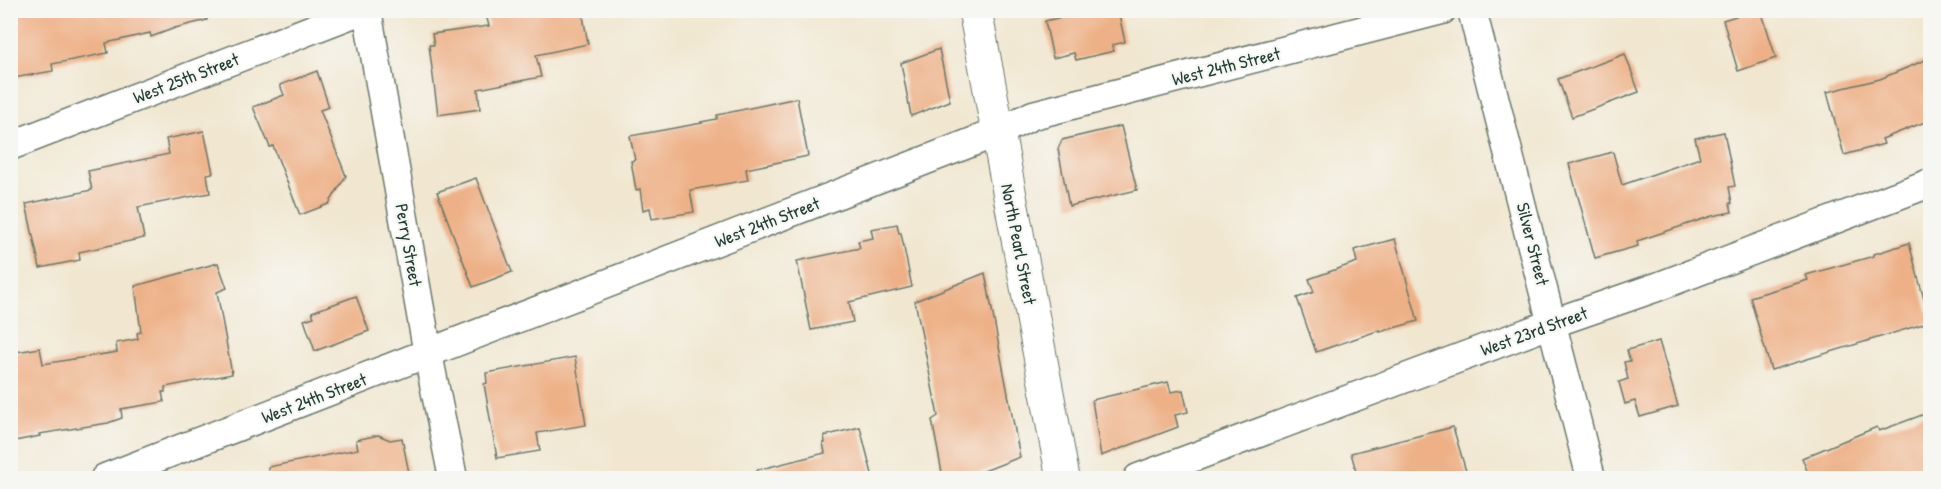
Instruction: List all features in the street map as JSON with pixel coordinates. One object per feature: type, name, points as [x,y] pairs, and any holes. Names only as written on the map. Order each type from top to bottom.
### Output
[{"type":"street","name":"West 25th Street","points":[[10,146],[362,10]]},
{"type":"street","name":"Perry Street","points":[[367,10],[428,354],[453,478]]},
{"type":"street","name":"North Pearl Street","points":[[975,10],[1062,478]]},
{"type":"street","name":"West 24th Street","points":[[105,478],[998,132],[1033,115],[1442,10]]},
{"type":"street","name":"Silver Street","points":[[1472,10],[1591,478]]},
{"type":"street","name":"West 23rd Street","points":[[1138,478],[1553,323],[1657,287],[1930,183]]},
{"type":"building","points":[[10,10],[214,10],[214,13],[206,16],[207,20],[151,37],[150,33],[106,43],[108,53],[52,64],[53,71],[14,78],[10,56]]},
{"type":"building","points":[[509,10],[582,10],[588,44],[536,55],[541,77],[478,89],[480,109],[438,115],[429,45],[434,45],[432,34],[489,26],[486,15]]},
{"type":"building","points":[[1092,10],[1118,10],[1125,42],[1112,45],[1114,51],[1076,60],[1074,53],[1053,58],[1045,21]]},
{"type":"building","points":[[1735,10],[1761,10],[1776,58],[1738,71],[1723,20],[1736,16]]},
{"type":"building","points":[[939,49],[950,101],[911,116],[901,63]]},
{"type":"building","points":[[1625,54],[1639,92],[1572,117],[1558,79]]},
{"type":"building","points":[[1930,58],[1930,120],[1882,139],[1884,144],[1844,155],[1827,92],[1880,79]]},
{"type":"building","points":[[317,71],[329,107],[320,110],[346,176],[329,204],[300,215],[273,146],[270,147],[253,107],[284,95],[280,85]]},
{"type":"building","points":[[797,98],[808,156],[746,169],[748,180],[690,190],[694,212],[652,219],[650,208],[643,210],[640,189],[636,190],[631,161],[635,160],[630,136],[702,123],[717,119],[717,115]]},
{"type":"building","points":[[1121,126],[1137,190],[1069,206],[1058,149],[1062,140]]},
{"type":"building","points":[[204,131],[213,173],[207,174],[210,193],[138,207],[144,238],[79,252],[80,260],[40,268],[26,204],[92,190],[88,171],[169,154],[166,139]]},
{"type":"building","points":[[1724,132],[1735,186],[1729,187],[1732,212],[1712,216],[1637,241],[1638,246],[1595,258],[1569,164],[1613,152],[1622,185],[1700,158],[1695,138]]},
{"type":"building","points":[[476,178],[512,272],[473,287],[437,192]]},
{"type":"building","points":[[897,224],[899,233],[901,233],[912,287],[849,302],[853,322],[811,330],[797,261],[860,248],[858,241],[873,238],[871,229]]},
{"type":"building","points":[[1395,239],[1418,321],[1380,332],[1380,330],[1316,352],[1297,298],[1314,292],[1309,279],[1357,262],[1354,250]]},
{"type":"building","points":[[1909,243],[1930,322],[1771,370],[1750,297],[1808,280],[1806,275],[1874,256],[1874,254]]},
{"type":"building","points":[[218,263],[227,288],[217,292],[232,374],[165,387],[165,392],[162,392],[164,402],[121,409],[122,418],[108,423],[39,434],[40,436],[10,442],[10,353],[40,348],[43,364],[117,352],[116,343],[138,339],[137,333],[141,332],[135,286]]},
{"type":"building","points":[[985,273],[1020,457],[966,478],[943,478],[932,420],[938,416],[915,301]]},
{"type":"building","points":[[356,296],[369,331],[315,351],[304,320],[314,317],[312,312]]},
{"type":"building","points":[[1659,341],[1678,406],[1640,417],[1635,401],[1625,404],[1619,382],[1628,379],[1624,362],[1630,361],[1627,350]]},
{"type":"building","points":[[575,357],[586,425],[537,433],[540,451],[497,458],[484,384],[487,383],[486,373]]},
{"type":"building","points":[[1168,382],[1171,392],[1183,390],[1188,412],[1175,415],[1178,427],[1101,456],[1092,400]]},
{"type":"building","points":[[1930,412],[1930,478],[1810,478],[1802,458],[1877,427],[1879,431]]},
{"type":"building","points":[[860,427],[873,478],[758,478],[757,470],[825,453],[824,436]]},
{"type":"building","points":[[1453,427],[1468,478],[1358,478],[1351,453]]},
{"type":"building","points":[[378,435],[390,440],[402,438],[410,478],[269,478],[268,467],[358,449],[356,440]]}]
